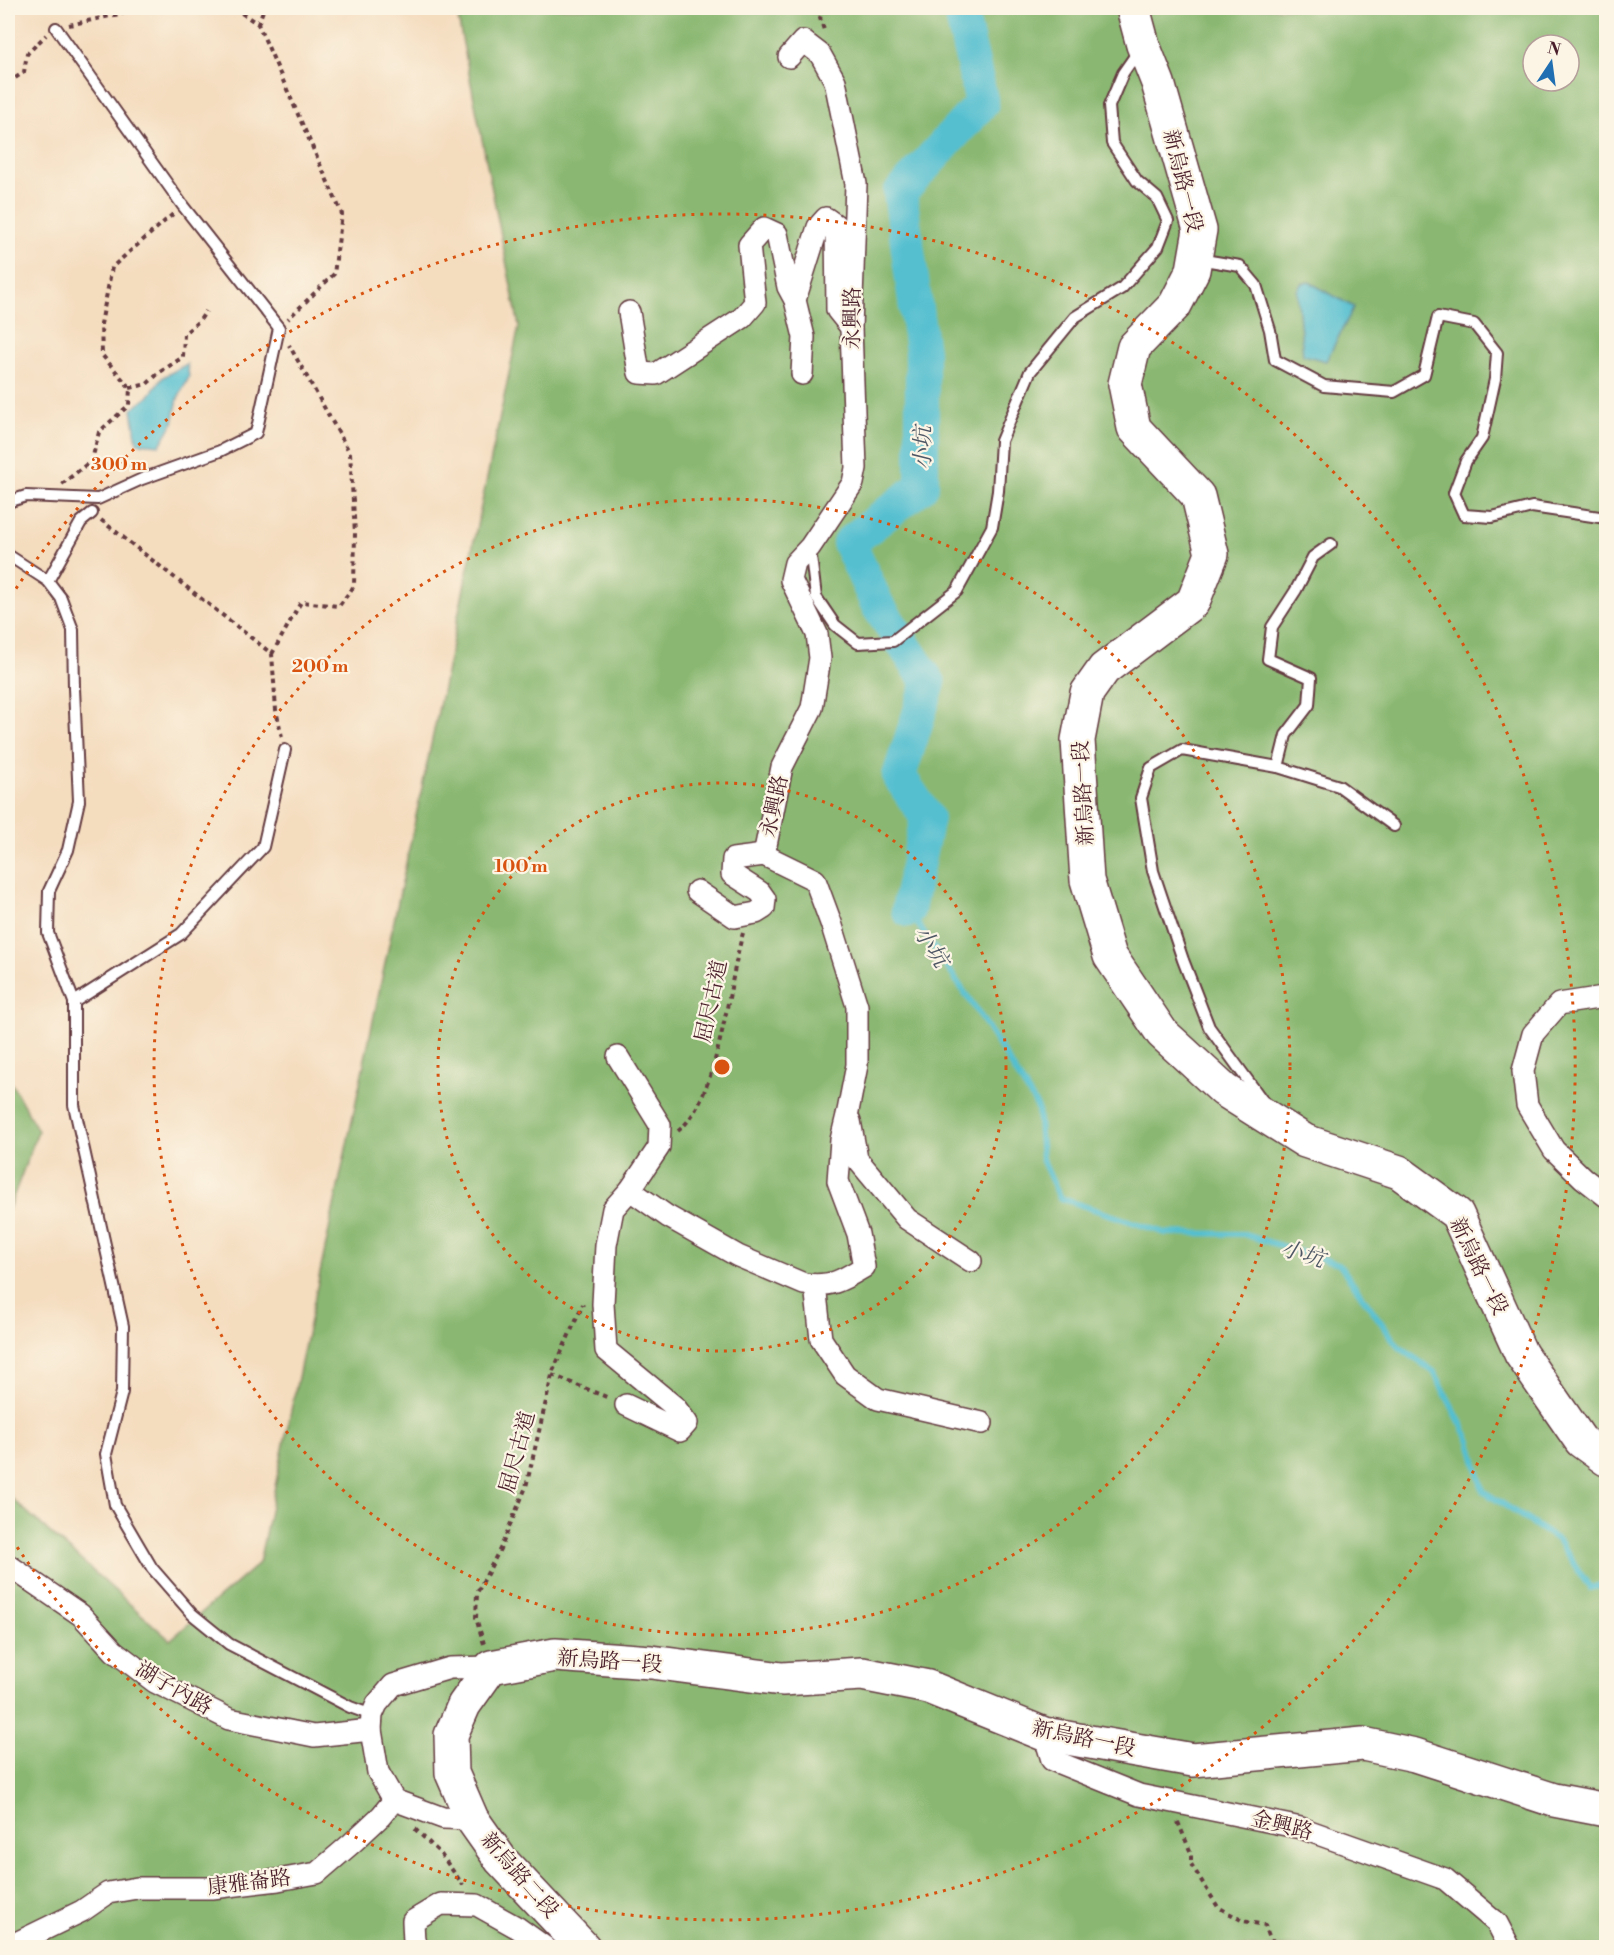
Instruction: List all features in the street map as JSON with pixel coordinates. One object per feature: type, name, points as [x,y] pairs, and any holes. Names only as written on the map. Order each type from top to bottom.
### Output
[{"type":"main road","name":"新烏路一段","points":[[1133,8],[1143,45],[1158,83],[1200,230],[1193,270],[1175,305],[1134,347],[1125,384],[1134,428],[1198,496],[1212,554],[1194,602],[1104,669],[1087,693],[1078,740],[1087,880],[1110,956],[1162,1033],[1224,1090],[1305,1141],[1399,1172],[1457,1214],[1521,1354],[1581,1441],[1606,1460]]},
{"type":"main road","name":"新烏路一段","points":[[491,1667],[555,1655],[651,1662],[783,1679],[862,1674],[928,1687],[1044,1734],[1193,1760],[1363,1744],[1415,1755],[1554,1800],[1606,1810]]},
{"type":"main road","name":"新烏路二段","points":[[491,1667],[464,1705],[451,1735],[452,1773],[472,1819],[501,1860],[584,1947]]},
{"type":"street","name":"永興路","points":[[630,1190],[667,1216],[738,1256],[804,1284],[840,1282],[864,1267],[858,1234],[838,1181],[841,1140],[857,1065],[857,1006],[815,880],[764,855],[782,766],[812,708],[820,658],[817,634],[791,580],[795,563],[810,547],[853,483],[856,468],[851,328],[856,184],[835,81],[820,54],[803,40],[789,57]]},
{"type":"street","points":[[795,300],[818,227],[826,218],[836,225],[837,310],[851,328]]},
{"type":"street","points":[[629,312],[639,373],[656,374],[742,318],[755,303],[749,245],[764,228],[777,234],[788,287],[795,300],[804,337],[802,374]]},
{"type":"street","points":[[697,891],[735,917],[747,916],[764,908],[765,899],[760,892],[732,874],[733,859],[764,855]]},
{"type":"street","points":[[1606,998],[1559,1004],[1533,1034],[1522,1071],[1527,1105],[1554,1150],[1606,1196]]},
{"type":"street","points":[[618,1058],[660,1125],[659,1147],[630,1190],[613,1209],[606,1245],[603,1304],[606,1350],[675,1407],[687,1424],[680,1431],[626,1405]]},
{"type":"street","points":[[848,1111],[856,1159],[907,1220],[971,1261]]},
{"type":"street","points":[[815,1285],[821,1339],[845,1376],[878,1399],[982,1423]]},
{"type":"street","name":"湖子內路","points":[[8,1565],[81,1615],[114,1650],[154,1682],[229,1719],[314,1736],[372,1723]]},
{"type":"street","points":[[472,1819],[443,1818],[394,1800],[378,1772],[372,1723],[377,1704],[393,1685],[450,1668],[491,1667]]},
{"type":"street","name":"金興路","points":[[1044,1734],[1052,1760],[1139,1795],[1301,1828],[1444,1879],[1497,1923],[1510,1947]]},
{"type":"street","name":"康雅崙路","points":[[8,1947],[82,1911],[108,1893],[137,1888],[212,1888],[317,1873],[381,1816],[394,1800]]},
{"type":"street","points":[[418,1947],[414,1942],[413,1921],[441,1904],[477,1905],[546,1947]]},
{"type":"lane","points":[[8,502],[26,496],[98,498],[142,479],[220,451],[256,433],[279,328],[183,206],[56,28]]},
{"type":"lane","points":[[810,547],[816,597],[835,625],[858,642],[893,641],[957,591],[992,527],[998,491],[1001,441],[1030,372],[1075,317],[1122,288],[1158,247],[1164,230],[1167,221],[1157,198],[1137,181],[1112,143],[1109,106],[1123,73],[1143,45]]},
{"type":"lane","points":[[1195,259],[1240,266],[1256,285],[1270,330],[1275,360],[1324,386],[1394,392],[1424,375],[1438,316],[1474,324],[1497,353],[1495,379],[1482,438],[1466,462],[1454,493],[1464,515],[1492,517],[1532,507],[1606,518]]},
{"type":"lane","points":[[48,581],[81,522],[92,513]]},
{"type":"lane","points":[[1278,766],[1286,735],[1309,705],[1311,678],[1268,659],[1272,627],[1296,590],[1313,557],[1331,544]]},
{"type":"lane","points":[[8,555],[48,581],[61,598],[73,630],[79,801],[68,850],[49,891],[48,933],[74,1002],[74,1105],[123,1326],[122,1392],[106,1454],[115,1505],[152,1568],[192,1614],[229,1644],[350,1707],[372,1723]]},
{"type":"lane","points":[[74,1002],[181,934],[263,847],[285,750]]},
{"type":"lane","points":[[1271,1119],[1263,1102],[1209,1027],[1183,960],[1153,871],[1141,798],[1151,768],[1182,750],[1278,766],[1340,786],[1394,826]]},
{"type":"path","points":[[8,83],[24,72],[27,54],[38,41],[56,28],[147,8]]},
{"type":"path","points":[[234,8],[258,24],[342,214],[334,274],[279,328],[350,453],[355,533],[354,586],[339,606],[302,602],[272,654],[276,711],[285,750]]},
{"type":"path","points":[[258,24],[264,8]]},
{"type":"path","points":[[47,497],[92,460],[99,432],[129,405],[130,388],[102,355],[100,324],[112,267],[183,206]]},
{"type":"path","points":[[130,388],[147,384],[160,372],[183,357],[184,333],[200,320],[206,311]]},
{"type":"path","points":[[92,513],[272,654]]},
{"type":"path","name":"屈尺古道","points":[[659,1147],[684,1126],[707,1089],[747,916]]},
{"type":"path","name":"屈尺古道","points":[[491,1667],[476,1618],[477,1593],[501,1547],[526,1487],[552,1375],[586,1296]]},
{"type":"path","points":[[552,1375],[626,1405]]},
{"type":"path","points":[[394,1800],[406,1820],[440,1853],[477,1905]]},
{"type":"path","points":[[1175,1817],[1191,1853],[1191,1864],[1218,1907],[1243,1921],[1265,1924],[1269,1936],[1279,1947]]},
{"type":"green space","points":[[456,8],[1606,8],[1606,1947],[8,1947],[8,1495],[170,1640],[259,1563],[519,326]]},
{"type":"green space","points":[[8,1077],[38,1131],[8,1211]]},
{"type":"water","points":[[1309,282],[1354,307],[1326,361],[1303,355],[1297,291],[1301,284]]},
{"type":"water","points":[[187,364],[189,377],[178,398],[173,423],[160,445],[137,443],[132,409],[148,397],[163,377]]},
{"type":"waterway","name":"小坑","points":[[908,910],[927,818],[899,776],[929,683],[878,606],[849,543],[922,486],[922,351],[900,193],[982,103],[960,8]]},
{"type":"waterway","name":"小坑","points":[[908,910],[978,1012],[1038,1108],[1042,1159],[1060,1198],[1165,1233],[1243,1234],[1339,1264],[1398,1346],[1434,1372],[1470,1441],[1483,1491],[1558,1540],[1590,1588],[1606,1584]]}]
